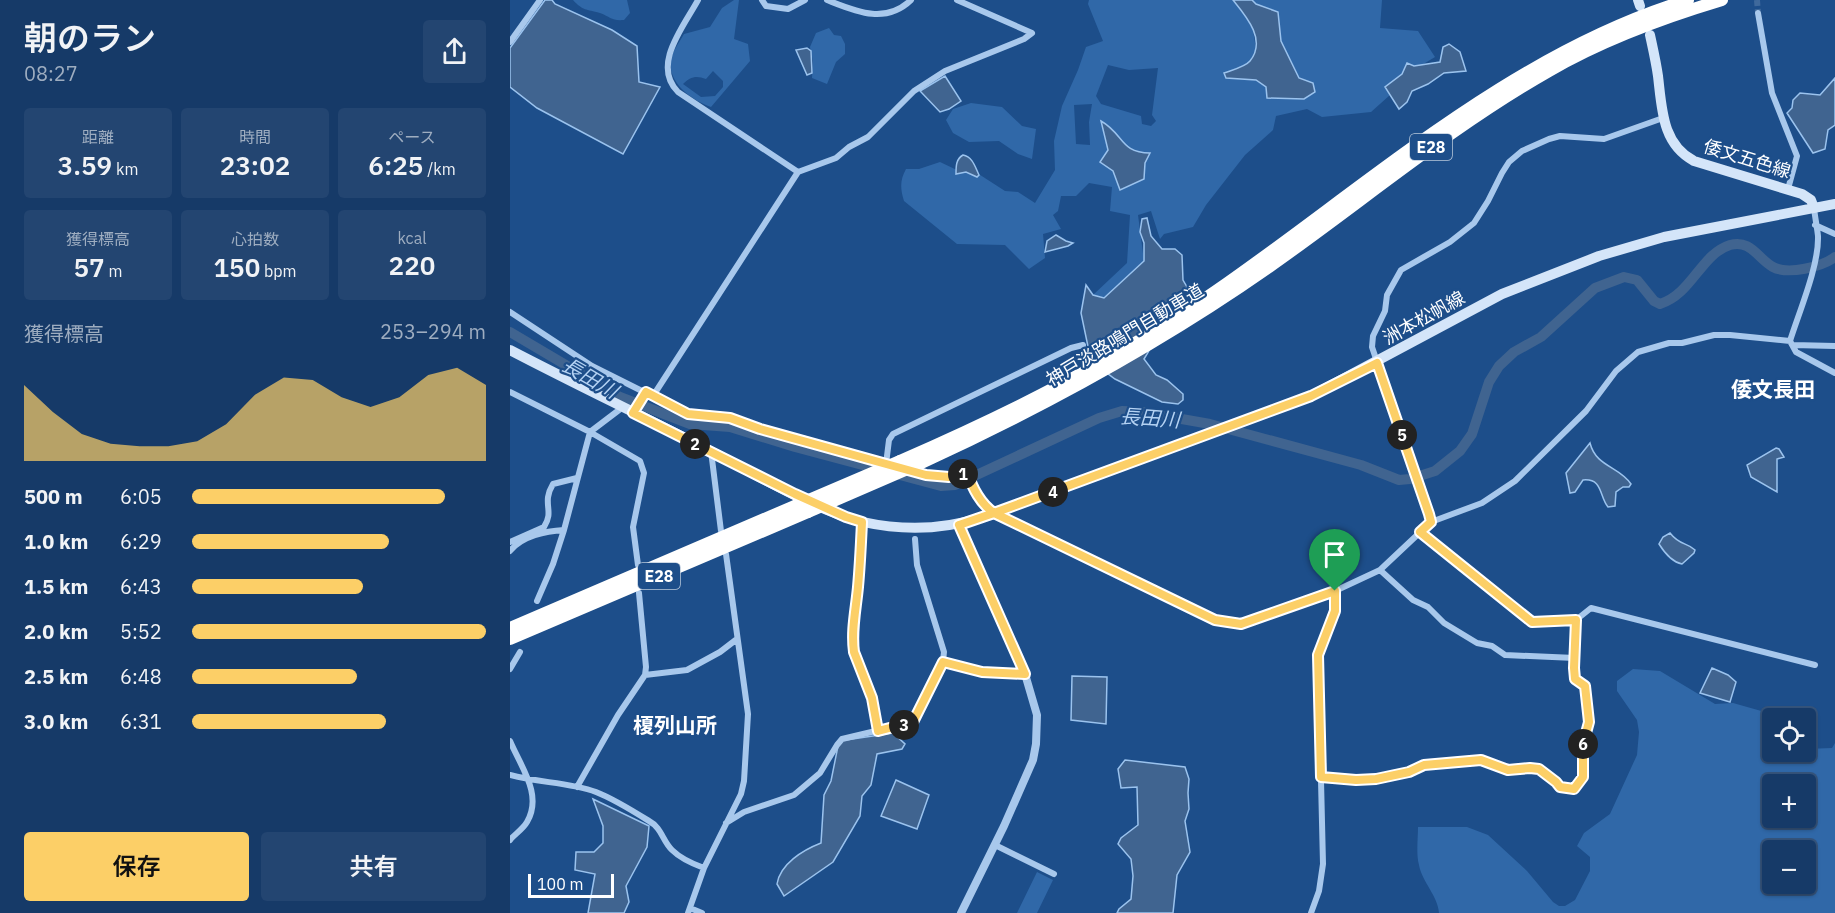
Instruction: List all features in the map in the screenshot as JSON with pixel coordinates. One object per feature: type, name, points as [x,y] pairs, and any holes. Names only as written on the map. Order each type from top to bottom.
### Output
[{"type":"highway","name":"神戸淡路鳴門自動車道","points":[[1162,332],[1495,91],[1606,32],[1688,0]]},
{"type":"highway","name":"神戸淡路鳴門自動車道","points":[[510,628],[919,464],[996,429],[1270,266],[1449,134],[1540,75],[1610,40],[1683,12],[1722,0]]},
{"type":"highway","name":"神戸淡路鳴門自動車道","points":[[510,639],[803,509],[900,461],[1084,378]]},
{"type":"main road","name":"倭文五色線","points":[[1650,35],[1663,118],[1676,148],[1684,156],[1710,167],[1802,194],[1811,200],[1814,208]]},
{"type":"main road","name":"洲本松帆線","points":[[510,350],[795,494],[846,517],[862,522],[914,529],[959,525],[1311,396],[1377,363],[1502,294],[1599,256],[1664,237],[1835,204]]},
{"type":"street","points":[[510,42],[540,0]]},
{"type":"street","points":[[698,0],[668,53],[668,76],[671,85],[678,92],[798,172]]},
{"type":"street","points":[[762,0],[765,6],[788,9],[805,0]]},
{"type":"street","points":[[827,0],[873,16],[906,5],[911,0]]},
{"type":"street","points":[[653,396],[798,172],[836,158],[868,136],[914,91],[945,71],[1024,39],[1032,33],[957,0]]},
{"type":"street","points":[[1758,13],[1772,93],[1797,156],[1788,189]]},
{"type":"street","points":[[1431,522],[1372,346],[1373,336],[1384,311],[1387,295],[1401,270],[1450,242],[1474,223],[1502,172],[1509,162],[1522,151],[1560,136],[1604,139],[1663,118]]},
{"type":"street","points":[[1814,208],[1818,236],[1816,254],[1792,343],[1796,352],[1835,373]]},
{"type":"street","points":[[1815,225],[1835,234]]},
{"type":"street","points":[[510,312],[592,366],[688,414],[730,418],[760,429],[926,475],[949,477],[968,473],[971,484],[987,508],[994,513],[1215,620],[1241,624],[1335,591],[1380,570],[1431,522],[1482,503],[1515,482],[1586,411],[1603,392],[1616,371],[1638,352],[1714,335],[1835,346]]},
{"type":"street","points":[[886,464],[889,440],[893,434],[1071,348],[1083,345]]},
{"type":"street","points":[[510,392],[590,432],[640,461],[644,473],[633,527],[638,565]]},
{"type":"street","points":[[633,413],[646,392]]},
{"type":"street","points":[[537,601],[553,564],[564,530],[590,432],[619,411],[621,407]]},
{"type":"street","points":[[711,451],[721,531]]},
{"type":"street","points":[[510,542],[544,527],[549,513],[546,495],[553,484],[577,478]]},
{"type":"street","points":[[862,522],[853,645],[872,698],[878,731]]},
{"type":"street","points":[[959,525],[1025,674],[1037,715],[1033,760],[995,845],[961,913]]},
{"type":"street","points":[[510,551],[542,532],[564,530]]},
{"type":"street","points":[[1420,532],[1532,622],[1576,620],[1592,608],[1815,665]]},
{"type":"street","points":[[726,823],[744,812],[794,795],[820,773],[839,741],[901,725],[911,726],[943,662],[944,652],[917,566],[915,539]]},
{"type":"street","points":[[702,913],[689,910],[704,868],[741,794],[746,762],[748,714],[726,554]]},
{"type":"street","points":[[1380,570],[1413,600],[1428,608],[1444,623],[1477,643],[1492,646],[1505,655],[1575,658]]},
{"type":"street","points":[[1311,913],[1319,891],[1323,864],[1318,655],[1335,611],[1335,591]]},
{"type":"street","points":[[577,787],[618,715],[645,675],[639,593]]},
{"type":"street","points":[[1321,777],[1376,779],[1409,772],[1424,765],[1481,760],[1508,770],[1539,769],[1560,787],[1574,789],[1583,777],[1583,744],[1589,722],[1585,686],[1575,679],[1576,620]]},
{"type":"street","points":[[645,675],[687,670],[720,652],[737,639]]},
{"type":"street","points":[[510,669],[520,652]]},
{"type":"street","points":[[943,662],[982,672],[1025,674]]},
{"type":"street","points":[[510,741],[530,781],[534,803],[527,823],[510,840]]},
{"type":"street","points":[[510,776],[597,792],[652,822],[660,830],[671,850],[704,868]]},
{"type":"street","points":[[995,845],[1054,874]]},
{"type":"shaded area","points":[[545,0],[552,0],[555,4],[612,30],[637,46],[639,82],[660,87],[623,154],[537,108],[510,87],[510,48]]},
{"type":"shaded area","points":[[573,0],[627,0],[630,13],[624,20],[614,19],[582,8]]},
{"type":"shaded area","points":[[734,0],[739,0],[734,39],[748,44],[750,61],[711,107],[695,100],[681,88],[672,73],[672,55],[684,34],[710,27],[722,8]],"holes":[[[713,71],[723,81],[723,87],[715,96],[701,97],[683,84],[693,77],[706,79]]]},
{"type":"shaded area","points":[[1089,0],[1233,0],[1252,24],[1256,49],[1249,63],[1224,74],[1226,78],[1256,80],[1266,87],[1313,83],[1299,78],[1281,41],[1278,12],[1256,4],[1252,0],[1382,0],[1380,28],[1418,31],[1435,57],[1385,87],[1390,95],[1371,112],[1322,117],[1307,109],[1276,116],[1273,130],[1245,155],[1206,205],[1193,227],[1164,234],[1160,239],[1151,211],[1138,215],[1144,261],[1104,298],[1093,295],[1127,263],[1130,215],[1110,211],[1112,187],[1089,183],[1076,196],[1061,196],[1058,211],[1053,215],[1061,229],[1043,234],[1045,258],[1029,269],[1005,245],[957,244],[904,201],[901,188],[906,169],[919,169],[940,162],[959,171],[974,171],[1005,191],[1018,192],[1035,203],[1055,170],[1054,141],[1062,106],[1086,47],[1103,41],[1088,4]],"holes":[[[1108,65],[1129,70],[1158,68],[1152,115],[1156,121],[1151,126],[1142,124],[1141,116],[1101,104],[1096,96]],[[1092,104],[1089,122],[1090,145],[1076,144],[1074,105]],[[1101,122],[1145,163],[1144,179],[1120,190],[1113,171],[1100,162],[1108,150]]]},
{"type":"shaded area","points":[[1233,0],[1252,0],[1256,4],[1278,12],[1281,41],[1299,78],[1313,83],[1315,92],[1304,99],[1267,98],[1266,87],[1256,80],[1226,78],[1224,73],[1242,67],[1250,61],[1255,53],[1256,45],[1256,37],[1249,21]]},
{"type":"shaded area","points":[[829,28],[834,35],[841,36],[845,44],[845,54],[836,62],[827,84],[812,78],[813,61],[810,47],[816,33]]},
{"type":"shaded area","points":[[1449,44],[1460,52],[1466,71],[1444,73],[1412,91],[1407,102],[1399,109],[1385,87],[1402,74],[1407,63],[1414,66],[1440,62],[1443,47]]},
{"type":"shaded area","points":[[807,48],[811,51],[812,73],[807,75],[796,50]]},
{"type":"shaded area","points":[[945,76],[961,101],[940,112],[920,91]]},
{"type":"shaded area","points":[[1835,78],[1835,125],[1828,130],[1825,149],[1813,153],[1787,113],[1792,108],[1793,100],[1800,93],[1820,95]]},
{"type":"shaded area","points":[[971,103],[1002,107],[1022,126],[1036,129],[1032,159],[1018,154],[999,141],[969,142],[953,133],[946,120],[953,109]]},
{"type":"shaded area","points":[[1101,121],[1133,150],[1150,153],[1145,163],[1144,179],[1120,190],[1113,171],[1100,162],[1108,150]]},
{"type":"shaded area","points":[[963,155],[973,163],[979,175],[977,177],[966,172],[956,174],[956,166]]},
{"type":"shaded area","points":[[1147,218],[1151,236],[1162,249],[1175,249],[1182,255],[1183,280],[1187,287],[1147,318],[1153,338],[1151,348],[1144,359],[1156,375],[1167,380],[1183,394],[1183,400],[1178,404],[1162,402],[1115,379],[1091,361],[1081,313],[1086,285],[1093,295],[1104,298],[1144,261],[1144,243],[1140,232],[1142,219]]},
{"type":"shaded area","points":[[1056,235],[1073,243],[1045,252],[1047,241]]},
{"type":"shaded area","points":[[1590,443],[1602,462],[1620,473],[1631,484],[1616,492],[1615,506],[1608,507],[1600,489],[1589,480],[1583,480],[1575,492],[1570,493],[1566,473]]},
{"type":"shaded area","points":[[1776,448],[1784,457],[1777,459],[1777,492],[1751,477],[1747,465]]},
{"type":"shaded area","points":[[1670,533],[1677,540],[1695,550],[1682,564],[1672,559],[1659,544],[1663,537]]},
{"type":"shaded area","points":[[1712,668],[1728,675],[1736,682],[1730,702],[1700,693]]},
{"type":"shaded area","points":[[1633,669],[1660,671],[1715,704],[1733,703],[1762,711],[1762,762],[1816,762],[1816,749],[1832,748],[1835,743],[1835,913],[1439,913],[1436,901],[1419,865],[1418,827],[1467,827],[1488,835],[1527,871],[1553,902],[1559,906],[1565,906],[1575,900],[1590,871],[1590,857],[1577,846],[1584,833],[1610,814],[1637,755],[1639,732],[1637,720],[1617,691],[1617,681]]},
{"type":"shaded area","points":[[1072,676],[1107,677],[1106,724],[1071,720]]},
{"type":"shaded area","points":[[893,733],[905,744],[902,749],[877,754],[871,785],[862,796],[860,816],[833,862],[784,896],[777,884],[787,864],[821,843],[824,795],[831,781],[839,741]]},
{"type":"shaded area","points":[[1125,760],[1185,767],[1189,779],[1189,809],[1185,821],[1190,852],[1177,875],[1173,913],[1117,913],[1131,899],[1133,876],[1131,859],[1118,844],[1121,838],[1138,825],[1137,787],[1121,788],[1118,769]]},
{"type":"shaded area","points":[[896,780],[929,795],[917,829],[881,816]]},
{"type":"shaded area","points":[[593,799],[649,826],[647,847],[626,886],[629,902],[624,913],[588,913],[595,874],[575,870],[576,852],[594,852],[603,843],[603,826]]},
{"type":"shaded area","points":[[1037,872],[1053,880],[1037,913],[1017,913]]},
{"type":"waterway","name":"長田川","points":[[510,332],[620,397],[690,424],[730,427],[941,486],[955,485],[1099,418],[1122,411],[1142,412],[1210,424],[1361,465],[1399,480],[1435,471],[1460,451],[1472,434],[1489,382],[1499,366],[1514,352],[1541,337],[1595,288],[1624,277],[1637,280],[1654,301],[1660,304],[1680,292],[1711,257],[1720,250],[1737,244],[1749,247],[1768,264],[1779,269],[1805,269],[1835,257]]},
{"type":"tunnel","points":[[1757,0],[1758,13]]},
{"type":"district","name":"倭文長田","points":[[1773,390]]},
{"type":"district","name":"榎列山所","points":[[675,726]]},
{"type":"route","points":[[1335,591],[1241,624],[1215,620],[994,513],[987,508],[971,484],[968,473],[949,477],[926,475],[760,429],[730,418],[688,414],[646,392],[633,413],[795,494],[862,522],[853,645],[872,698],[878,731],[901,725],[911,726],[943,662],[982,672],[1025,674],[959,525],[994,513],[1311,396],[1377,363],[1429,514],[1431,522],[1420,532],[1532,622],[1576,620],[1575,679],[1585,686],[1589,722],[1583,744],[1583,777],[1579,784],[1574,789],[1565,789],[1539,769],[1508,770],[1492,762],[1481,760],[1424,765],[1409,772],[1376,779],[1321,777],[1318,655],[1332,624],[1335,611],[1335,591]]}]
